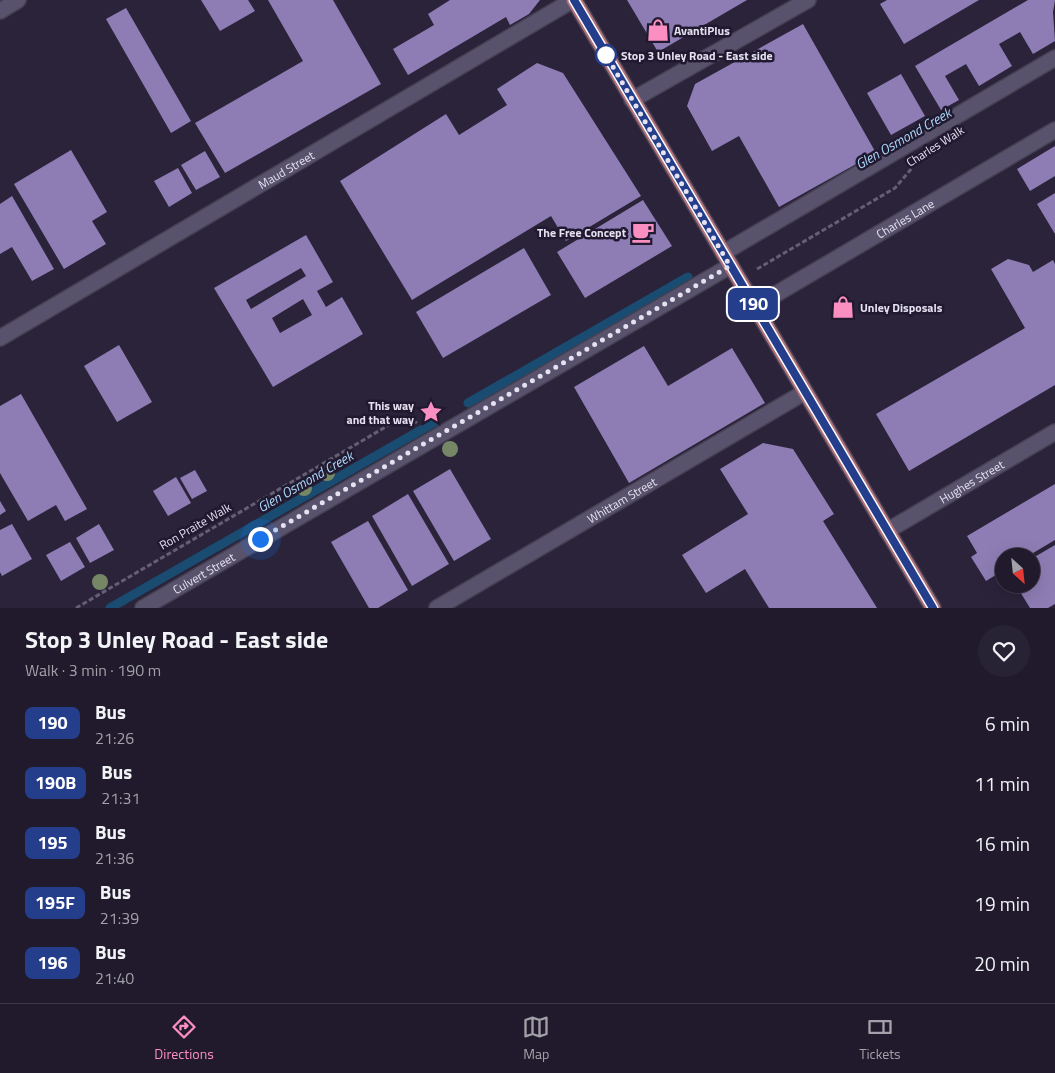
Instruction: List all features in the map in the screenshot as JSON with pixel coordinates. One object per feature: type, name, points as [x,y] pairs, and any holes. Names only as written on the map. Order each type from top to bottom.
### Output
[{"type":"main road","points":[[573,0],[932,608]]},
{"type":"street","points":[[0,11],[18,0]]},
{"type":"street","name":"Maud Street","points":[[0,338],[573,0]]},
{"type":"street","points":[[632,100],[800,2]]},
{"type":"street","name":"Culvert Street","points":[[143,608],[726,259],[1055,58]]},
{"type":"street","name":"Charles Lane","points":[[754,307],[1055,130]]},
{"type":"street","name":"Whittam Street","points":[[438,608],[805,392]]},
{"type":"street","name":"Hughes Street","points":[[887,531],[1055,432]]},
{"type":"path","name":"Charles Walk","points":[[776,257],[894,188],[912,168],[920,164]]},
{"type":"path","name":"Ron Praite Walk","points":[[76,608],[401,418],[410,419],[420,425]]},
{"type":"building","points":[[201,0],[248,0],[255,11],[220,31]]},
{"type":"building","points":[[268,0],[333,0],[381,84],[225,173],[195,123],[303,61]]},
{"type":"building","points":[[450,0],[540,0],[529,14],[510,25],[506,17],[408,75],[393,49],[434,25],[428,14]]},
{"type":"building","points":[[627,0],[747,0],[658,52]]},
{"type":"building","points":[[887,0],[979,0],[904,44],[880,4]]},
{"type":"building","points":[[1028,0],[1055,0],[1053,12],[1055,41],[1033,54],[1020,32],[999,44],[1012,66],[979,86],[966,64],[945,76],[959,100],[941,110],[915,66]]},
{"type":"building","points":[[126,8],[191,121],[171,133],[106,19]]},
{"type":"building","points":[[803,24],[876,153],[779,207],[739,136],[712,151],[687,106],[695,84]]},
{"type":"building","points":[[537,63],[563,73],[641,196],[566,241],[551,216],[412,300],[340,181],[446,114],[459,135],[507,105],[497,89]]},
{"type":"building","points":[[901,74],[925,116],[891,135],[867,93]]},
{"type":"building","points":[[1055,146],[1055,176],[1030,191],[1017,169]]},
{"type":"building","points":[[71,150],[107,212],[92,221],[106,244],[64,269],[14,184]]},
{"type":"building","points":[[205,151],[220,177],[196,190],[181,165]]},
{"type":"building","points":[[178,168],[192,193],[169,207],[154,181]]},
{"type":"building","points":[[1055,193],[1055,234],[1037,204]]},
{"type":"building","points":[[12,196],[54,269],[32,281],[12,247],[0,254],[0,204]]},
{"type":"building","points":[[643,200],[672,246],[585,298],[557,252]]},
{"type":"building","points":[[306,235],[333,282],[317,291],[326,307],[342,297],[363,334],[273,387],[214,288]],"holes":[[[301,268],[306,276],[251,309],[246,300]],[[303,299],[312,315],[280,333],[272,318]]]},
{"type":"building","points":[[524,248],[551,295],[443,358],[416,312]]},
{"type":"building","points":[[1008,259],[1029,265],[1033,272],[1053,260],[1055,264],[1055,385],[909,471],[876,414],[1025,328],[991,269]]},
{"type":"building","points":[[119,345],[152,402],[117,422],[84,366]]},
{"type":"building","points":[[644,346],[668,386],[732,348],[765,403],[629,483],[574,387]]},
{"type":"building","points":[[21,394],[87,509],[65,521],[56,505],[28,521],[0,473],[0,406]]},
{"type":"building","points":[[763,443],[793,449],[834,514],[823,521],[877,608],[769,608],[745,569],[706,593],[682,555],[748,514],[720,469]]},
{"type":"building","points":[[450,469],[491,539],[454,561],[413,491]]},
{"type":"building","points":[[195,470],[207,491],[192,499],[180,478]]},
{"type":"building","points":[[176,477],[191,503],[168,516],[153,491]]},
{"type":"building","points":[[1055,484],[1055,540],[1040,549],[995,548],[995,576],[986,581],[971,557],[977,553],[967,536]]},
{"type":"building","points":[[408,494],[449,564],[412,586],[372,516]]},
{"type":"building","points":[[0,501],[6,511],[0,515]]},
{"type":"building","points":[[368,521],[408,590],[378,608],[369,608],[331,542]]},
{"type":"building","points":[[12,524],[32,559],[2,576],[0,572],[0,530]]},
{"type":"building","points":[[99,524],[114,550],[90,563],[76,538]]},
{"type":"building","points":[[70,542],[85,567],[61,581],[46,555]]},
{"type":"building","points":[[1055,545],[1055,604],[1048,608],[1030,608],[1021,593],[1040,593],[1040,554]]},
{"type":"waterway","name":"Glen Osmond Creek","points":[[468,403],[688,277]]},
{"type":"waterway","name":"Glen Osmond Creek","points":[[110,608],[435,422]]},
{"type":"bus line","name":"190","points":[[574,0],[933,608]]},
{"type":"place","name":"AvantiPlus","points":[[658,30]]},
{"type":"place","name":"Stop 3 Unley Road - East side","points":[[606,55]]},
{"type":"place","name":"The Free Concept","points":[[643,232]]},
{"type":"place","name":"Unley Disposals","points":[[843,307]]},
{"type":"place","name":"This way and that way","points":[[431,412]]},
{"type":"route","points":[[260,539],[730,266],[603,50],[606,55]]}]
